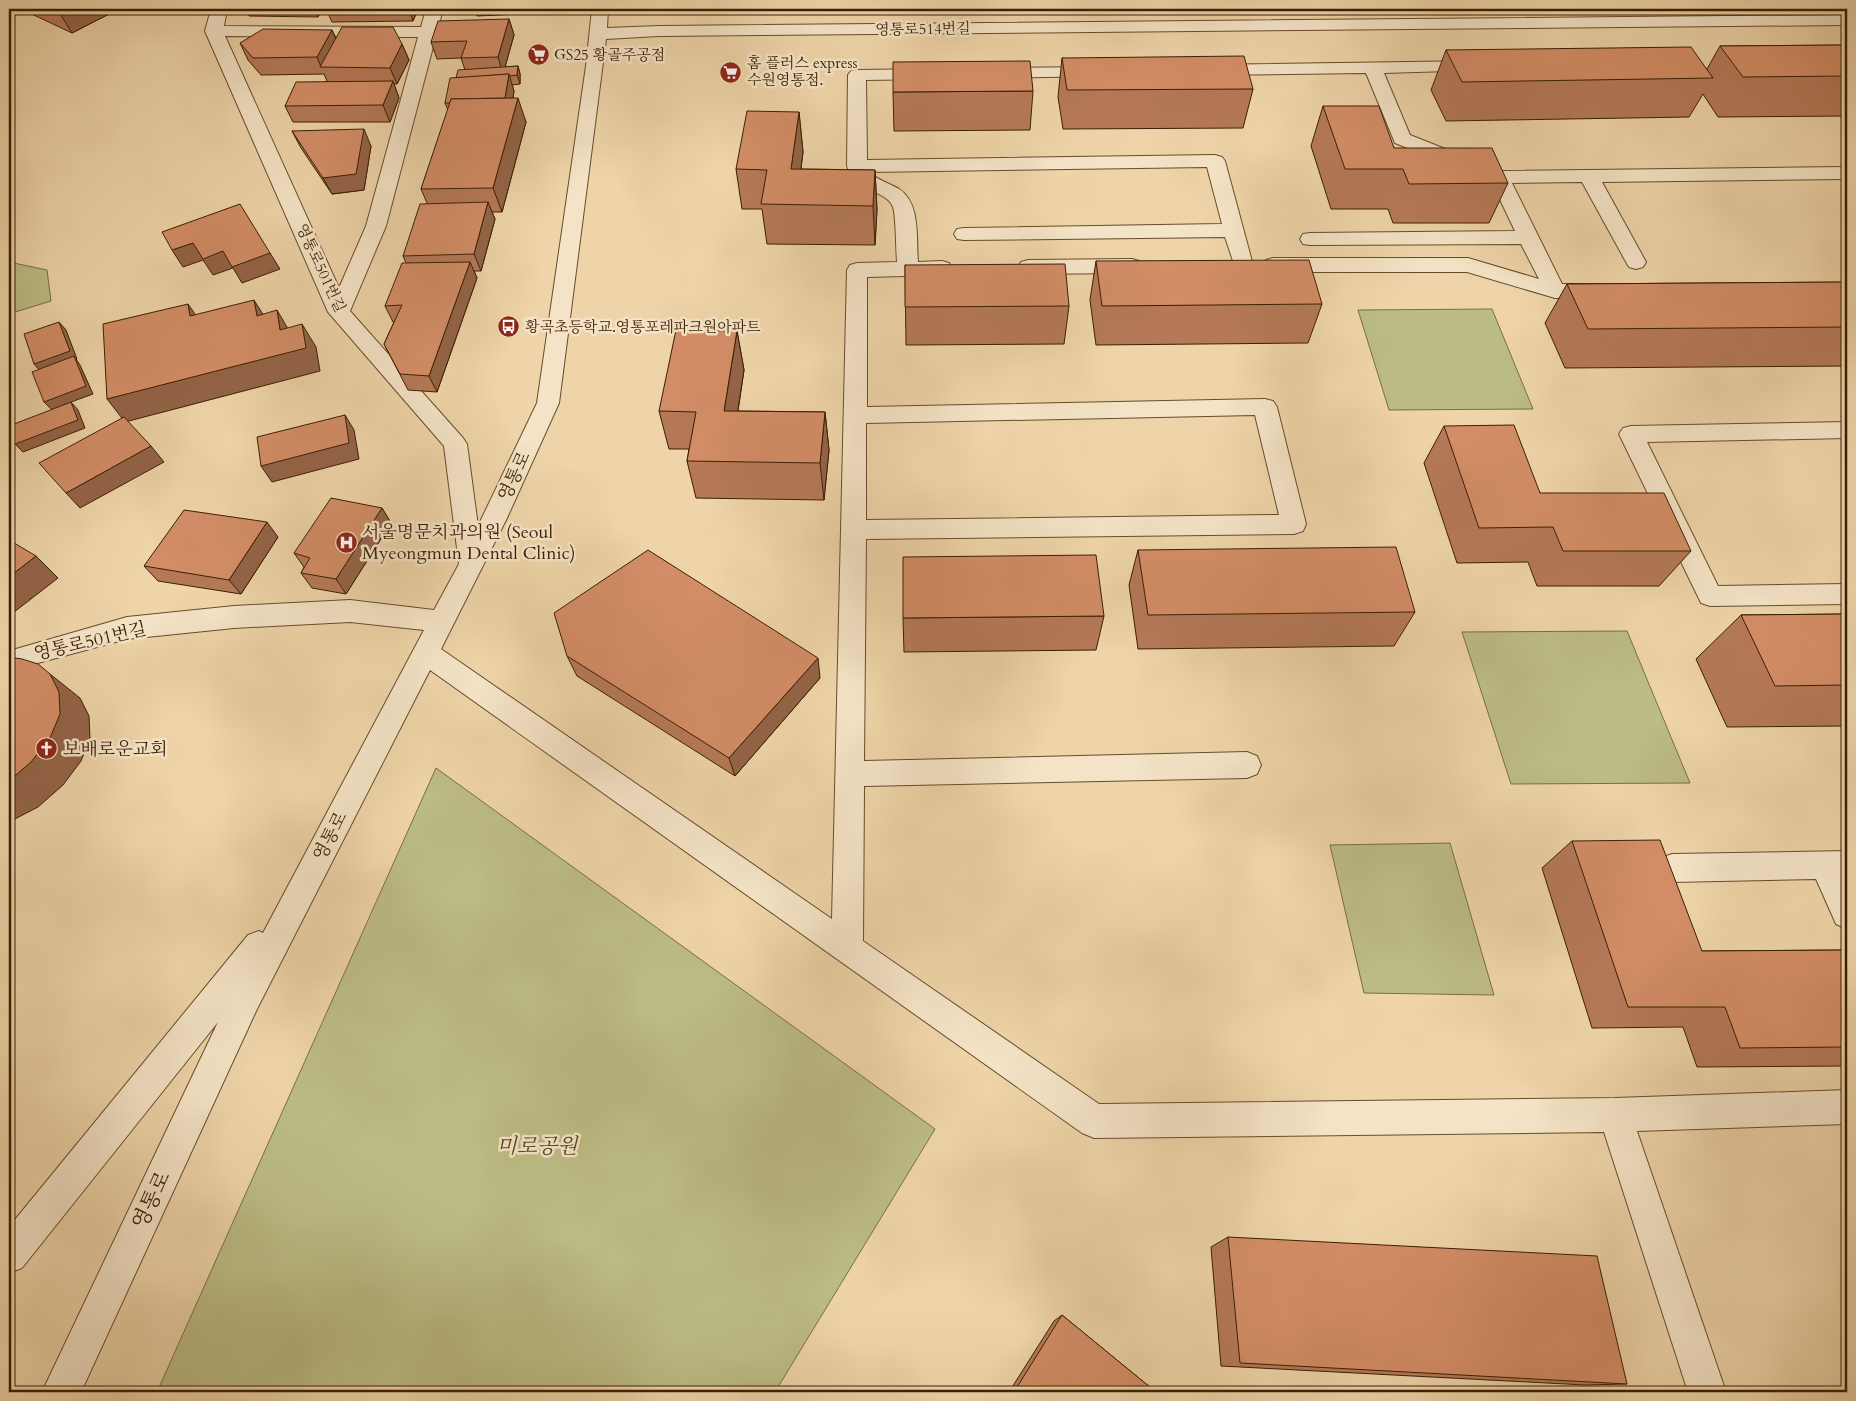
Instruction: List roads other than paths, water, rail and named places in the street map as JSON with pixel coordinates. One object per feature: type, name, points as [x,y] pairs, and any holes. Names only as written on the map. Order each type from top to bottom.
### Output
[{"type":"street","points":[[218,9],[214,31],[428,32]]},
{"type":"street","points":[[339,312],[376,226],[434,9]]},
{"type":"street","name":"영통로","points":[[61,1392],[246,998],[495,518],[548,403],[600,9]]},
{"type":"street","name":"영통로514번길","points":[[598,34],[669,31],[1847,20]]},
{"type":"street","name":"영통로501번길","points":[[214,31],[339,312],[454,444],[472,563]]},
{"type":"street","points":[[1191,71],[1492,66]]},
{"type":"street","points":[[1373,68],[1402,139],[1499,178],[1847,173]]},
{"type":"street","points":[[975,74],[1112,72]]},
{"type":"street","points":[[908,269],[903,205],[893,194],[860,175],[857,166],[857,75],[946,74]]},
{"type":"street","points":[[857,166],[1215,161],[1234,230],[1233,265],[1468,265],[1555,291],[1623,290]]},
{"type":"street","points":[[1589,176],[1636,262]]},
{"type":"street","points":[[1499,178],[1555,291]]},
{"type":"street","points":[[964,234],[1234,230]]},
{"type":"street","points":[[1310,239],[1528,237]]},
{"type":"street","points":[[1006,268],[1154,266]]},
{"type":"street","points":[[847,948],[858,270],[967,268]]},
{"type":"street","points":[[854,530],[1294,524],[1265,407],[856,414]]},
{"type":"street","points":[[1847,430],[1631,434],[1710,596],[1847,594]]},
{"type":"street","name":"영통로501번길","points":[[9,662],[31,654],[127,628],[234,617],[350,611],[442,621]]},
{"type":"street","points":[[425,652],[1094,1121],[1615,1115],[1847,1107]]},
{"type":"street","points":[[850,774],[1246,765]]},
{"type":"street","points":[[1672,868],[1836,865],[1847,914]]},
{"type":"street","name":"영통로","points":[[9,1255],[296,901]]},
{"type":"street","points":[[1615,1115],[1707,1392]]},
{"type":"place","name":"GS25 황골주공점","points":[[538,55]]},
{"type":"place","name":"홈 플러스 express 수원영통점.","points":[[731,72]]},
{"type":"place","name":"황곡초등학교.영통포레파크원아파트","points":[[509,327]]},
{"type":"place","name":"서울명문치과의원 (Seoul Myeongmun Dental Clinic)","points":[[346,542]]},
{"type":"place","name":"보배로운교회","points":[[47,749]]},
{"type":"park label","name":"미로공원","points":[[537,1146]]}]
